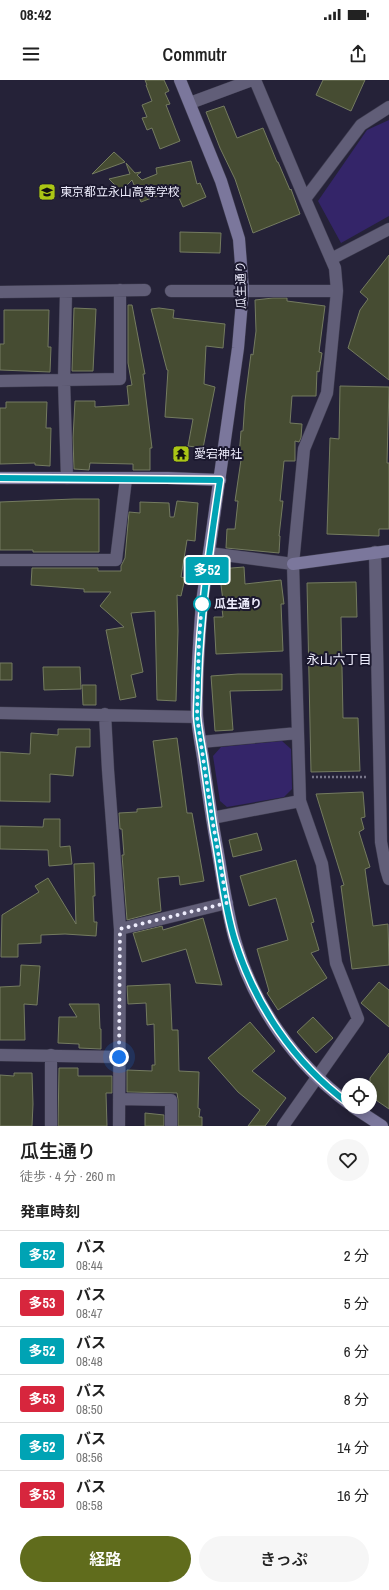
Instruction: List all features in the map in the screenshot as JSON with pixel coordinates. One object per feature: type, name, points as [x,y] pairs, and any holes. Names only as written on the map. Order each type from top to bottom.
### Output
[{"type":"street","name":"瓜生通り","points":[[180,80],[221,181],[239,239],[243,290],[238,348],[202,602],[199,640],[197,717],[212,818],[227,903],[235,939],[245,969],[259,999],[275,1026],[295,1053],[318,1077],[341,1097]]},
{"type":"street","points":[[190,103],[252,80]]},
{"type":"street","points":[[256,80],[305,200],[335,268],[337,290],[327,393],[304,449],[293,564],[300,801],[322,864],[336,963],[358,1019],[283,1126]]},
{"type":"street","points":[[305,200],[361,125],[389,107]]},
{"type":"street","points":[[331,258],[389,229]]},
{"type":"street","points":[[0,381],[120,379],[120,290]]},
{"type":"street","points":[[0,292],[145,290]]},
{"type":"street","points":[[171,291],[337,290]]},
{"type":"street","points":[[66,292],[64,380],[67,478]]},
{"type":"street","points":[[0,478],[126,480],[168,478],[220,480]]},
{"type":"street","points":[[0,560],[116,560],[126,480]]},
{"type":"street","points":[[209,552],[293,564],[389,551]]},
{"type":"street","points":[[374,552],[381,842],[389,879]]},
{"type":"street","points":[[0,713],[197,717]]},
{"type":"street","points":[[105,714],[120,929],[119,1126]]},
{"type":"street","points":[[201,742],[298,733]]},
{"type":"street","points":[[212,818],[300,801]]},
{"type":"street","points":[[120,929],[227,903]]},
{"type":"street","points":[[0,1055],[119,1057]]},
{"type":"street","points":[[51,1055],[52,1126]]},
{"type":"street","points":[[119,1099],[171,1100],[171,1126]]},
{"type":"street","points":[[364,1114],[382,1126]]},
{"type":"path","points":[[300,777],[380,777]]},
{"type":"shaded area","points":[[389,120],[389,216],[341,243],[318,201],[367,130]]},
{"type":"shaded area","points":[[282,741],[291,749],[292,789],[284,797],[227,807],[220,801],[213,756],[221,747]]},
{"type":"building","points":[[145,80],[164,80],[169,91],[165,93],[170,104],[166,105],[180,141],[160,149],[152,128],[147,130],[142,118],[147,117],[142,105],[152,101]]},
{"type":"building","points":[[323,80],[365,80],[351,111],[316,95]]},
{"type":"building","points":[[224,106],[237,138],[263,128],[277,162],[290,190],[291,189],[300,214],[253,233],[235,179],[220,148],[206,112]]},
{"type":"building","points":[[114,152],[125,162],[92,174]]},
{"type":"building","points":[[191,161],[197,184],[200,183],[206,197],[183,207],[175,189],[141,202],[132,180],[121,191],[109,179],[130,174],[126,163],[135,173],[141,172],[137,175],[142,180],[157,174],[156,168]]},
{"type":"building","points":[[180,232],[221,233],[220,253],[180,252]]},
{"type":"building","points":[[389,255],[389,380],[348,348],[360,310],[368,299],[360,292]]},
{"type":"building","points":[[287,298],[287,301],[325,306],[319,352],[322,353],[319,372],[317,371],[316,396],[292,396],[290,423],[302,424],[301,438],[299,442],[295,441],[295,461],[284,461],[280,501],[283,501],[279,536],[279,553],[226,548],[227,529],[235,529],[238,501],[235,501],[241,460],[238,460],[241,431],[243,431],[249,369],[251,354],[253,355],[256,331],[255,300]]},
{"type":"building","points":[[128,305],[132,305],[145,374],[143,374],[152,448],[150,448],[150,470],[133,470],[133,464],[90,463],[89,470],[74,469],[73,438],[75,401],[95,401],[95,407],[129,405],[127,386],[132,385],[128,363]]},
{"type":"building","points":[[74,308],[96,309],[93,371],[72,371]]},
{"type":"building","points":[[159,308],[174,310],[173,318],[225,324],[223,348],[206,346],[204,384],[215,387],[203,448],[188,446],[193,419],[165,417],[168,370],[151,309]]},
{"type":"building","points":[[4,310],[49,310],[48,347],[51,347],[50,372],[0,370],[0,344],[4,344]]},
{"type":"building","points":[[340,386],[389,387],[387,463],[389,463],[389,529],[379,529],[379,536],[327,534],[330,438],[339,439]]},
{"type":"building","points":[[6,402],[47,402],[46,428],[51,428],[50,466],[35,465],[35,463],[0,464],[0,408],[6,408]]},
{"type":"building","points":[[99,499],[99,552],[33,552],[33,550],[0,550],[0,502]]},
{"type":"building","points":[[177,501],[198,503],[195,541],[187,540],[181,577],[185,578],[181,596],[177,595],[178,631],[176,701],[157,700],[155,611],[131,613],[143,672],[131,675],[136,697],[120,700],[106,630],[124,627],[100,606],[111,592],[84,592],[84,589],[31,585],[32,568],[98,568],[98,571],[121,571],[121,566],[125,558],[129,512],[140,513],[140,502],[169,503],[170,517],[174,517]]},
{"type":"building","points":[[244,567],[245,584],[281,580],[284,604],[281,604],[283,651],[216,654],[214,617],[223,617],[221,601],[223,601],[219,569]]},
{"type":"building","points":[[356,582],[357,617],[341,617],[343,718],[358,718],[360,771],[311,772],[307,583]]},
{"type":"building","points":[[0,663],[12,663],[12,680],[0,680]]},
{"type":"building","points":[[43,667],[80,667],[81,689],[44,690]]},
{"type":"building","points":[[238,674],[282,674],[282,690],[230,691],[233,730],[215,731],[211,676]]},
{"type":"building","points":[[82,685],[96,685],[96,705],[83,705]]},
{"type":"building","points":[[58,729],[90,729],[90,747],[76,747],[73,776],[50,774],[50,802],[0,801],[0,752],[30,754],[31,733],[58,735]]},
{"type":"building","points":[[177,738],[187,813],[192,813],[204,881],[180,885],[179,876],[158,878],[161,911],[127,920],[122,855],[124,855],[119,813],[137,812],[137,809],[162,807],[153,741]]},
{"type":"building","points":[[363,792],[365,817],[361,818],[364,829],[359,832],[370,867],[365,869],[373,926],[388,924],[389,965],[352,969],[341,886],[344,885],[316,794]]},
{"type":"building","points":[[44,819],[60,819],[60,847],[70,846],[72,864],[49,866],[48,850],[0,849],[0,826],[43,827]]},
{"type":"building","points":[[257,833],[262,850],[233,857],[229,840]]},
{"type":"building","points":[[296,860],[314,922],[311,923],[319,950],[311,953],[327,978],[278,1010],[267,993],[269,991],[257,949],[288,940],[276,898],[249,906],[240,876]]},
{"type":"building","points":[[94,863],[95,896],[93,896],[94,922],[97,922],[96,936],[65,934],[41,935],[41,943],[18,944],[18,957],[1,957],[2,915],[39,892],[35,886],[48,878],[76,924],[74,864]]},
{"type":"building","points":[[203,918],[222,985],[196,983],[186,949],[142,962],[133,933],[162,926],[163,930]]},
{"type":"building","points":[[21,965],[40,966],[37,1005],[24,1004],[25,1040],[0,1040],[0,987],[20,986]]},
{"type":"building","points":[[379,982],[389,990],[389,1027],[361,1003]]},
{"type":"building","points":[[170,984],[172,1030],[178,1030],[179,1071],[199,1072],[198,1108],[200,1109],[199,1117],[202,1117],[202,1126],[178,1126],[177,1093],[127,1092],[127,1070],[152,1071],[152,1065],[155,1065],[154,1024],[147,1025],[146,1003],[128,1004],[127,986]]},
{"type":"building","points":[[69,1004],[99,1004],[101,1049],[79,1048],[79,1044],[58,1043],[59,1017],[77,1017]]},
{"type":"building","points":[[313,1017],[333,1038],[316,1053],[297,1032]]},
{"type":"building","points":[[250,1022],[275,1051],[252,1071],[286,1098],[265,1126],[248,1126],[260,1110],[238,1092],[208,1058]]},
{"type":"building","points":[[389,1053],[389,1109],[377,1101],[377,1078],[370,1078]]},
{"type":"building","points":[[59,1068],[78,1068],[78,1076],[112,1076],[112,1093],[106,1093],[107,1126],[58,1126]]},
{"type":"building","points":[[14,1073],[32,1073],[32,1126],[0,1126],[0,1075],[14,1076]]},
{"type":"building","points":[[145,1113],[164,1115],[164,1126],[145,1126]]},
{"type":"bus line","name":"多52","points":[[0,478],[126,480],[168,478],[220,480],[202,602],[199,640],[197,717],[212,818],[227,903],[235,939],[245,969],[259,999],[275,1026],[295,1053],[341,1098]]},
{"type":"place","name":"東京都立永山高等学校","points":[[47,192]]},
{"type":"place","name":"愛宕神社","points":[[181,454]]},
{"type":"place","name":"瓜生通り","points":[[202,604]]},
{"type":"district","name":"永山六丁目","points":[[339,659]]},
{"type":"route","points":[[119,1057],[120,929],[227,903],[212,818],[197,717],[199,640],[202,602],[202,604]]}]
